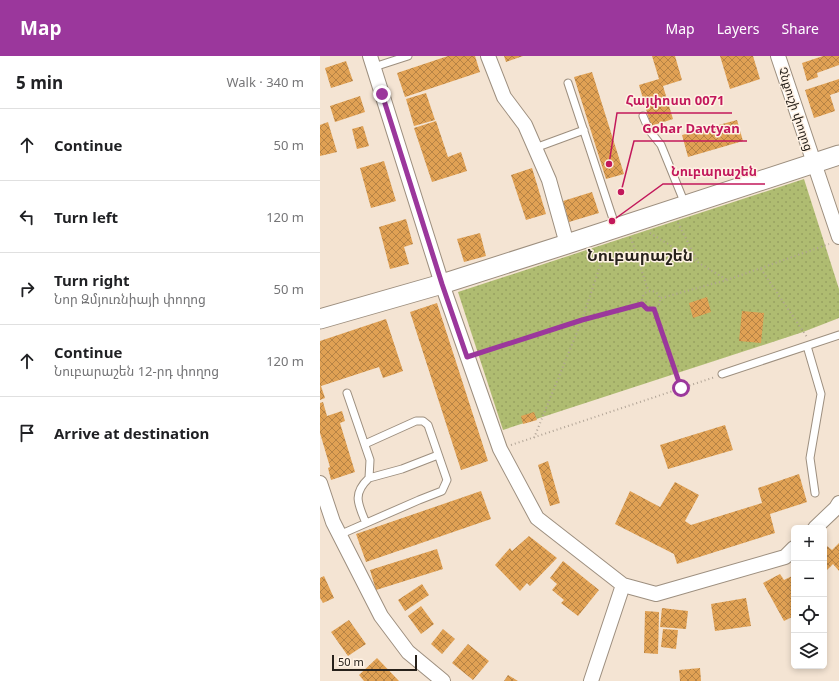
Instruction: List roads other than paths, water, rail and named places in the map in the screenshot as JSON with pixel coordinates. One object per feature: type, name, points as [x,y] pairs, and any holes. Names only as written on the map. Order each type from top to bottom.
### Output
[{"type":"main road","points":[[320,319],[442,284],[621,226],[680,210],[839,155]]},
{"type":"street","points":[[488,56],[504,97],[525,126],[549,180],[567,244]]},
{"type":"street","name":"Չնքուշի փողոց","points":[[778,56],[813,163],[836,240]]},
{"type":"street","points":[[372,62],[442,284],[500,449],[537,518],[623,585],[656,594],[785,557],[791,551]]},
{"type":"street","points":[[320,483],[326,524],[339,535],[381,616],[408,652],[443,681]]},
{"type":"street","points":[[818,525],[838,507]]},
{"type":"street","points":[[591,681],[623,585]]},
{"type":"lane","points":[[372,62],[408,56]]},
{"type":"lane","points":[[568,83],[584,130],[621,226]]},
{"type":"lane","points":[[643,116],[649,130],[661,145],[680,210]]},
{"type":"lane","points":[[535,148],[584,130]]},
{"type":"lane","points":[[722,374],[839,335]]},
{"type":"lane","points":[[809,346],[821,394],[810,458],[815,493]]},
{"type":"lane","points":[[348,393],[370,460],[370,478]]},
{"type":"lane","points":[[339,535],[442,491],[447,480],[428,426],[423,421],[416,421],[365,444]]},
{"type":"lane","points":[[366,523],[359,506],[358,496],[362,485],[370,478],[402,469],[438,455]]},
{"type":"place","name":"Հայփոստ 0071","points":[[609,164]]},
{"type":"place","name":"Gohar Davtyan","points":[[621,192]]},
{"type":"place","name":"Նուբարաշեն","points":[[612,221]]},
{"type":"district","name":"Նուբարաշեն","points":[[640,255]]}]
